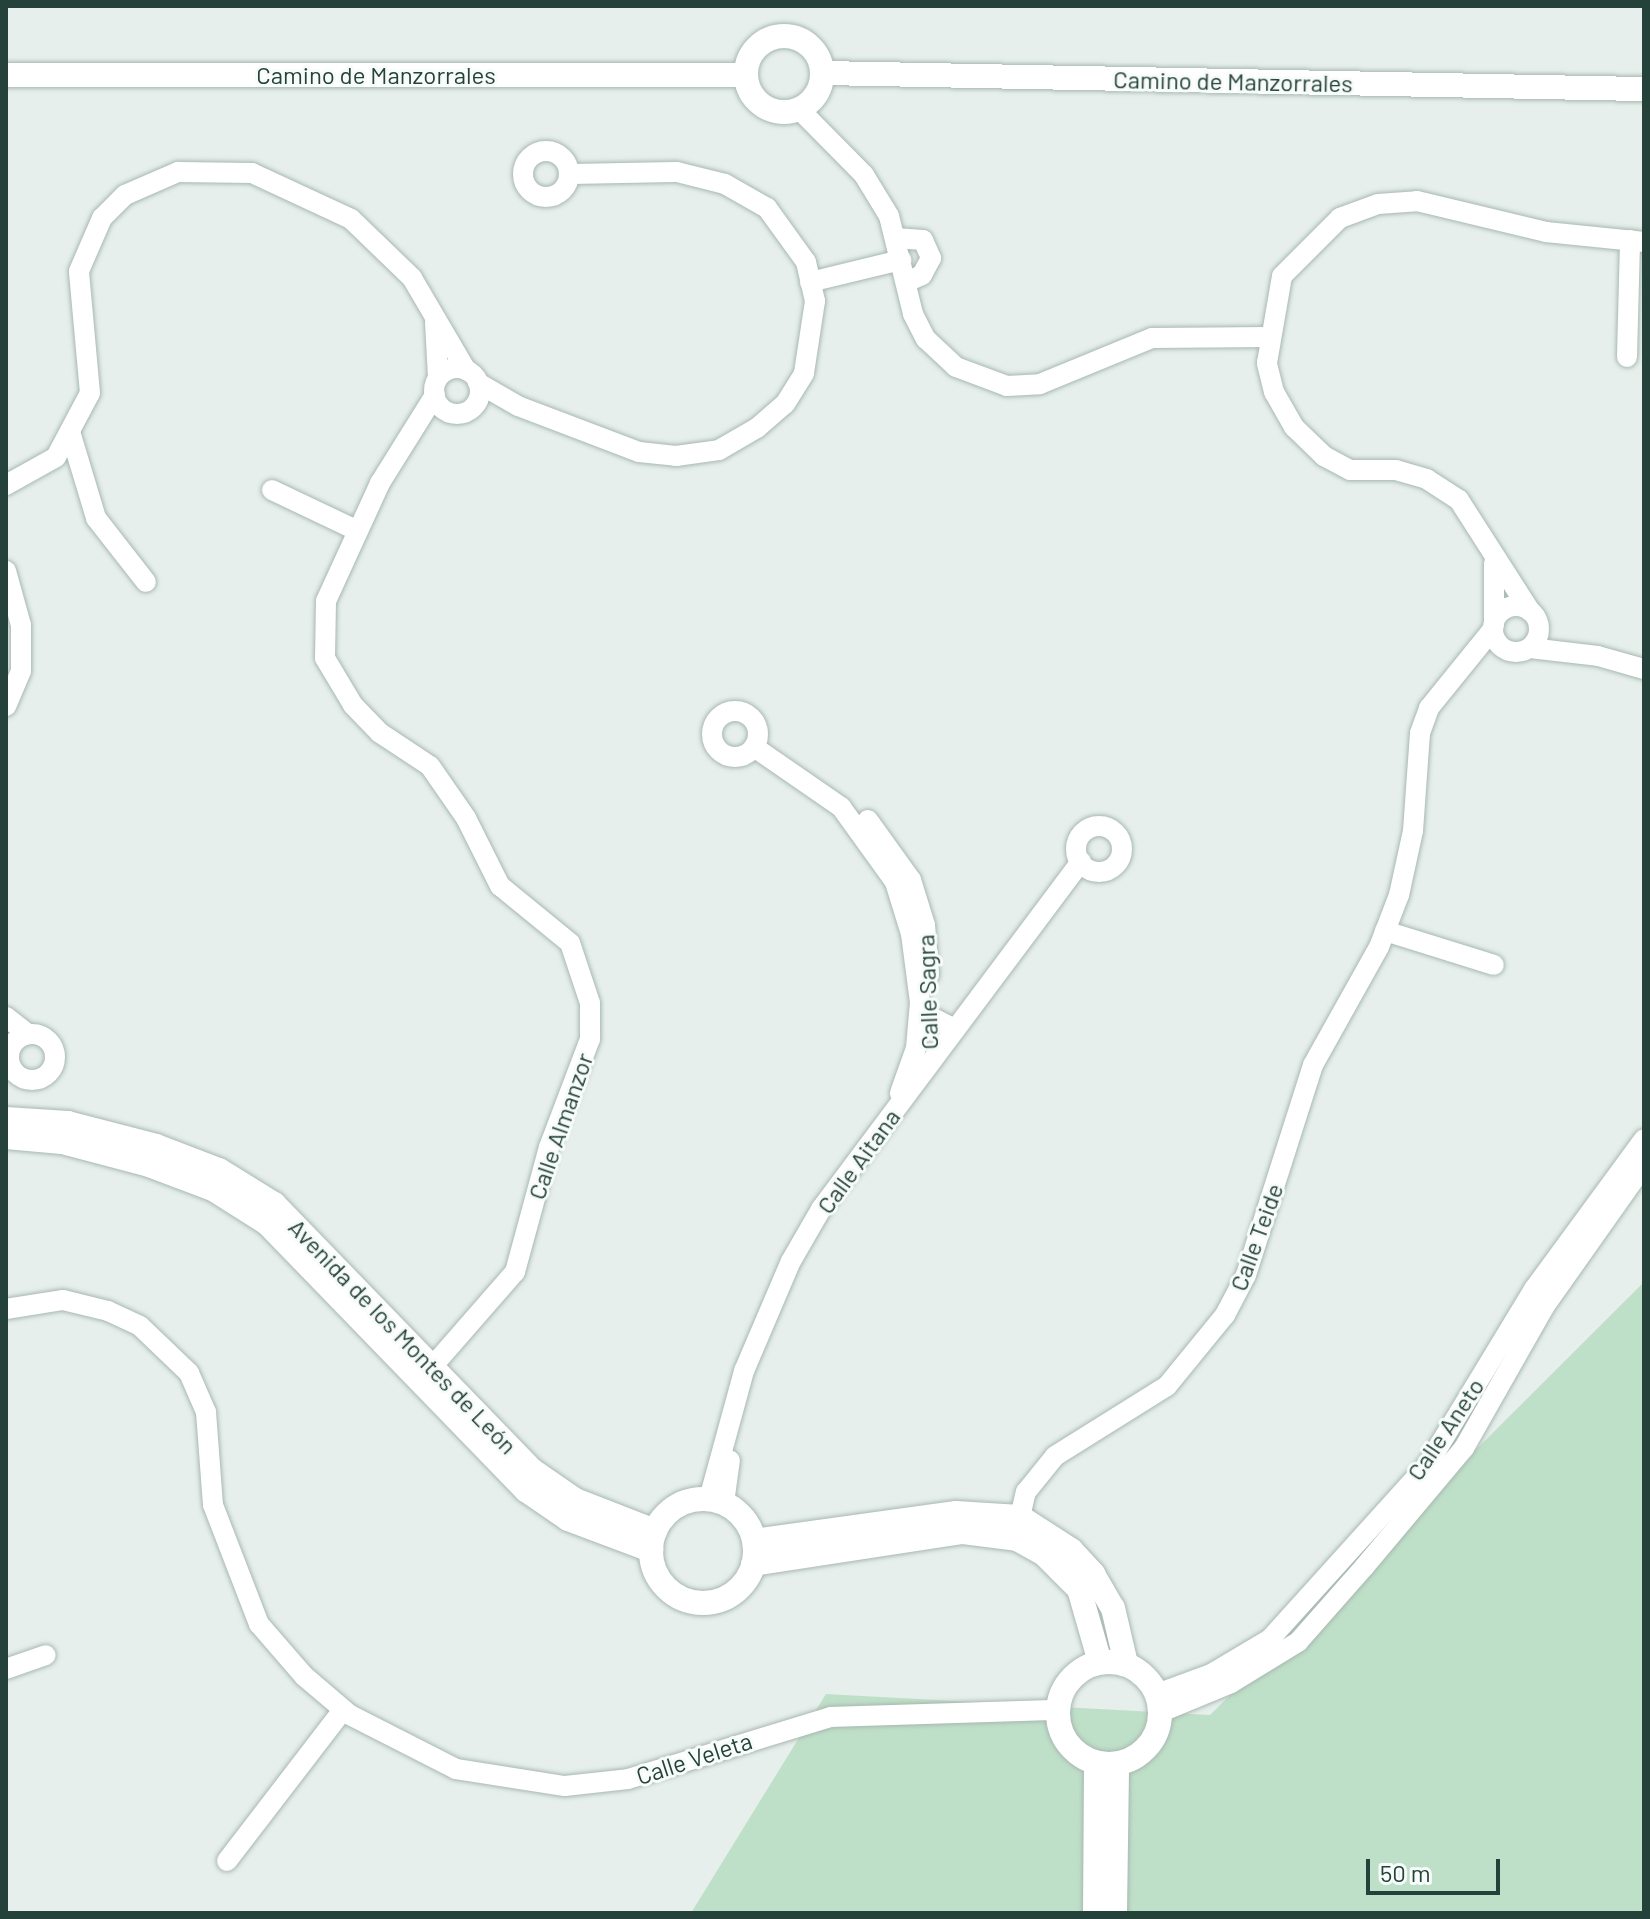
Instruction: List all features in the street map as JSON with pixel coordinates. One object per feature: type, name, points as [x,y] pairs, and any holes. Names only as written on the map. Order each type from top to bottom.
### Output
[{"type":"street","points":[[800,110],[817,95],[823,73],[806,42],[783,35],[760,43],[745,75],[763,107],[800,110],[864,175],[895,238],[926,339],[956,367],[1007,386],[1066,377],[1116,348],[1152,338],[1270,337]]},
{"type":"street","name":"Camino de Manzorrales","points":[[823,73],[1644,89]]},
{"type":"street","name":"Camino de Manzorrales","points":[[6,75],[745,75]]},
{"type":"street","points":[[6,485],[56,457],[71,435],[90,393],[88,333],[79,309],[79,271],[88,244],[125,195],[178,172],[252,173],[351,219],[399,264],[433,310],[472,376],[479,398],[461,412],[411,437]]},
{"type":"street","points":[[436,387],[451,369],[472,376],[518,406],[639,452],[676,456],[719,450],[785,404],[804,373],[815,301],[806,262],[767,208],[725,184],[677,172],[569,174]]},
{"type":"street","points":[[1521,650],[1539,636],[1534,616],[1494,563],[1459,500],[1427,479],[1396,470],[1350,470],[1324,456],[1294,427],[1274,392],[1270,337],[1282,276],[1340,218],[1378,204],[1417,201],[1546,232],[1637,241],[1627,357]]},
{"type":"street","points":[[895,238],[923,240],[931,258],[922,275],[906,282]]},
{"type":"street","points":[[810,282],[901,260]]},
{"type":"street","points":[[433,310],[436,387],[461,412]]},
{"type":"street","name":"Calle Almanzor","points":[[432,1367],[515,1272],[549,1147],[590,1039],[590,1003],[570,943],[500,886],[466,818],[430,766],[380,733],[334,679],[325,658],[326,601],[356,530],[411,437],[436,387]]},
{"type":"street","points":[[461,412],[518,406]]},
{"type":"street","points":[[71,435],[96,518],[146,582]]},
{"type":"street","points":[[272,490],[356,530]]},
{"type":"street","points":[[1494,563],[1494,627],[1498,644],[1521,650],[1598,656],[1644,669]]},
{"type":"street","points":[[6,571],[21,625],[21,671],[6,706]]},
{"type":"street","points":[[1494,627],[1508,608],[1534,616],[1598,656]]},
{"type":"street","name":"Calle Teide","points":[[1020,1517],[1026,1492],[1055,1456],[1167,1386],[1225,1315],[1246,1275],[1313,1065],[1385,931],[1413,831],[1420,733],[1429,708],[1463,674],[1494,627]]},
{"type":"street","name":"Calle Teide","points":[[1463,674],[1521,650]]},
{"type":"street","name":"Calle Sagra","points":[[755,743],[841,807],[895,882],[940,1032],[930,1071]]},
{"type":"street","name":"Calle Aitana","points":[[716,1501],[781,1306],[840,1198],[930,1071],[940,1032],[1086,866]]},
{"type":"street","points":[[1385,931],[1494,965]]},
{"type":"street","points":[[6,1017],[28,1034]]},
{"type":"street","name":"Calle Sagra","points":[[892,1115],[940,1032]]},
{"type":"street","name":"Calle Aitana","points":[[716,1501],[723,1436],[768,1307],[821,1209],[892,1115],[930,1071]]},
{"type":"street","name":"Avenida de los Montes de León","points":[[6,1119],[68,1123],[219,1170],[304,1230],[533,1471],[575,1500],[653,1540]]},
{"type":"street","name":"Avenida de los Montes de León","points":[[6,1137],[62,1142],[149,1165],[213,1189],[267,1223],[526,1490],[582,1526],[653,1540]]},
{"type":"street","name":"Calle Aneto","points":[[1159,1703],[1270,1639],[1418,1475],[1534,1289],[1644,1139]]},
{"type":"street","name":"Calle Aneto","points":[[1159,1703],[1231,1683],[1307,1631],[1464,1448],[1544,1307],[1644,1165]]},
{"type":"street","name":"Calle Veleta","points":[[6,1309],[63,1300],[108,1311],[140,1326],[189,1373],[206,1412],[213,1505],[259,1624],[343,1710],[412,1751],[456,1769],[565,1786],[628,1779],[831,1717],[1058,1710]]},
{"type":"street","points":[[716,1501],[748,1525],[754,1552],[729,1596],[688,1601],[661,1582],[653,1540],[677,1506],[716,1501]]},
{"type":"street","points":[[754,1552],[956,1513],[1020,1517],[1071,1550],[1093,1574],[1113,1608],[1126,1664],[1159,1703],[1153,1741],[1106,1764]]},
{"type":"street","points":[[754,1552],[963,1532],[1017,1539],[1044,1554],[1079,1589],[1100,1662]]},
{"type":"street","points":[[6,1669],[46,1655]]},
{"type":"street","points":[[1106,1764],[1068,1744],[1058,1710],[1070,1679],[1100,1662],[1126,1664]]},
{"type":"street","points":[[227,1861],[343,1710]]},
{"type":"street","points":[[1095,1913],[1106,1764]]},
{"type":"street","points":[[1106,1764],[1115,1913]]},
{"type":"green space","points":[[1644,1282],[1644,1913],[691,1913],[826,1694],[1210,1715]]}]
